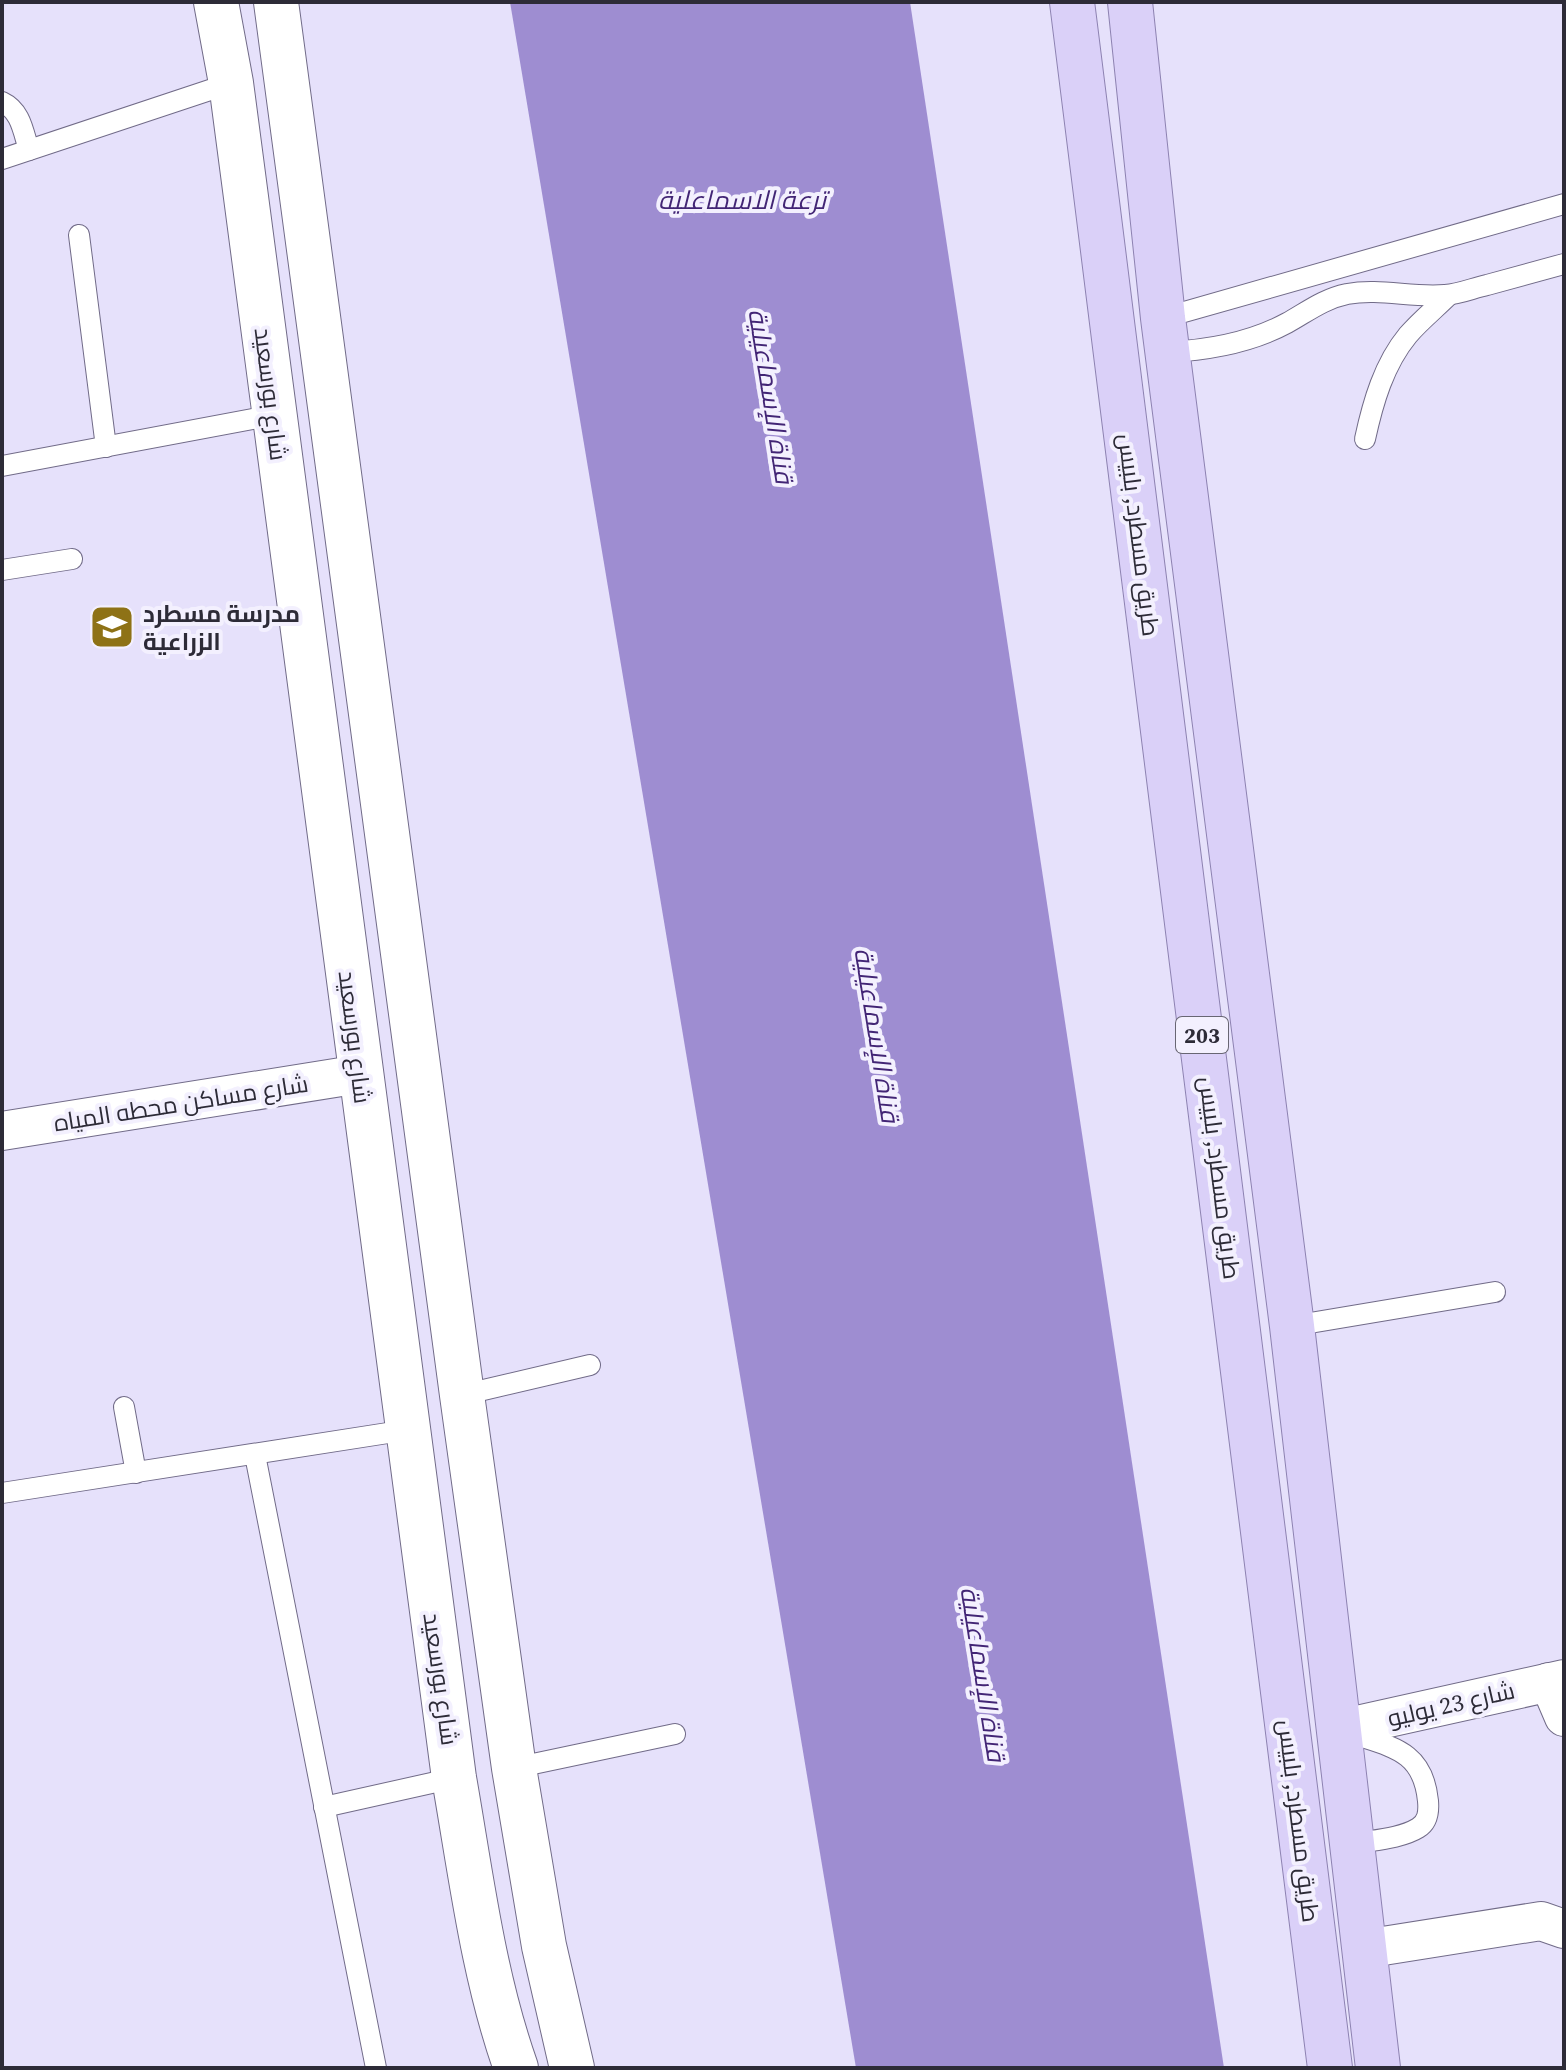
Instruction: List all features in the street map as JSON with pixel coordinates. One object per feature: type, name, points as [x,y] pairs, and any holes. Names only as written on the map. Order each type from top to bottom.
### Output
[{"type":"main road","name":"شارع بورسعيد","points":[[216,2],[231,83],[454,1778],[484,1948],[502,2029],[516,2068]]},
{"type":"main road","points":[[276,2],[514,1768],[544,1946],[572,2068]]},
{"type":"main road","name":"طريق مسطرد, بلبيس","points":[[1072,2],[1330,2068]]},
{"type":"main road","name":"طريق مسطرد, بلبيس","points":[[1130,2],[1166,335],[1292,1326],[1378,2068]]},
{"type":"street","name":"شارع مساكن محطه المياه","points":[[2,1131],[360,1074]]},
{"type":"street","name":"شارع 23 يوليو","points":[[1339,1729],[1548,1683]]},
{"type":"street","points":[[1548,1683],[1564,1717]]},
{"type":"street","points":[[1364,1949],[1541,1921],[1564,1929]]},
{"type":"lane","points":[[2,159],[231,83]]},
{"type":"lane","points":[[2,102],[13,108],[19,117],[29,150]]},
{"type":"lane","points":[[1166,335],[1341,268],[1564,204]]},
{"type":"lane","points":[[79,235],[106,447]]},
{"type":"lane","points":[[1166,335],[1201,350],[1234,344],[1288,322],[1306,309],[1348,294],[1449,295],[1564,264]]},
{"type":"lane","points":[[1341,268],[1348,294]]},
{"type":"lane","points":[[1365,439],[1376,397],[1393,356],[1408,335],[1449,295]]},
{"type":"lane","points":[[2,466],[274,415]]},
{"type":"lane","points":[[2,570],[72,559]]},
{"type":"lane","points":[[1292,1326],[1495,1292]]},
{"type":"lane","points":[[462,1395],[590,1365]]},
{"type":"lane","points":[[124,1407],[136,1473]]},
{"type":"lane","points":[[2,1493],[407,1430]]},
{"type":"lane","points":[[255,1455],[376,2068]]},
{"type":"lane","points":[[1339,1729],[1408,1755],[1417,1763],[1426,1783],[1428,1816],[1423,1824],[1406,1833],[1352,1844]]},
{"type":"lane","points":[[514,1768],[675,1734]]},
{"type":"lane","points":[[324,1807],[454,1778]]},
{"type":"water","name":"ترعة الاسماعلية","points":[[510,2],[910,2],[1224,2068],[856,2068]]},
{"type":"place","name":"مدرسة مسطرد الزراعية","points":[[112,627]]},
{"type":"water label","name":"قناة الإسماعيلية","points":[[771,396]]},
{"type":"water label","name":"قناة الإسماعيلية","points":[[877,1035]]},
{"type":"water label","name":"قناة الإسماعيلية","points":[[983,1674]]}]
